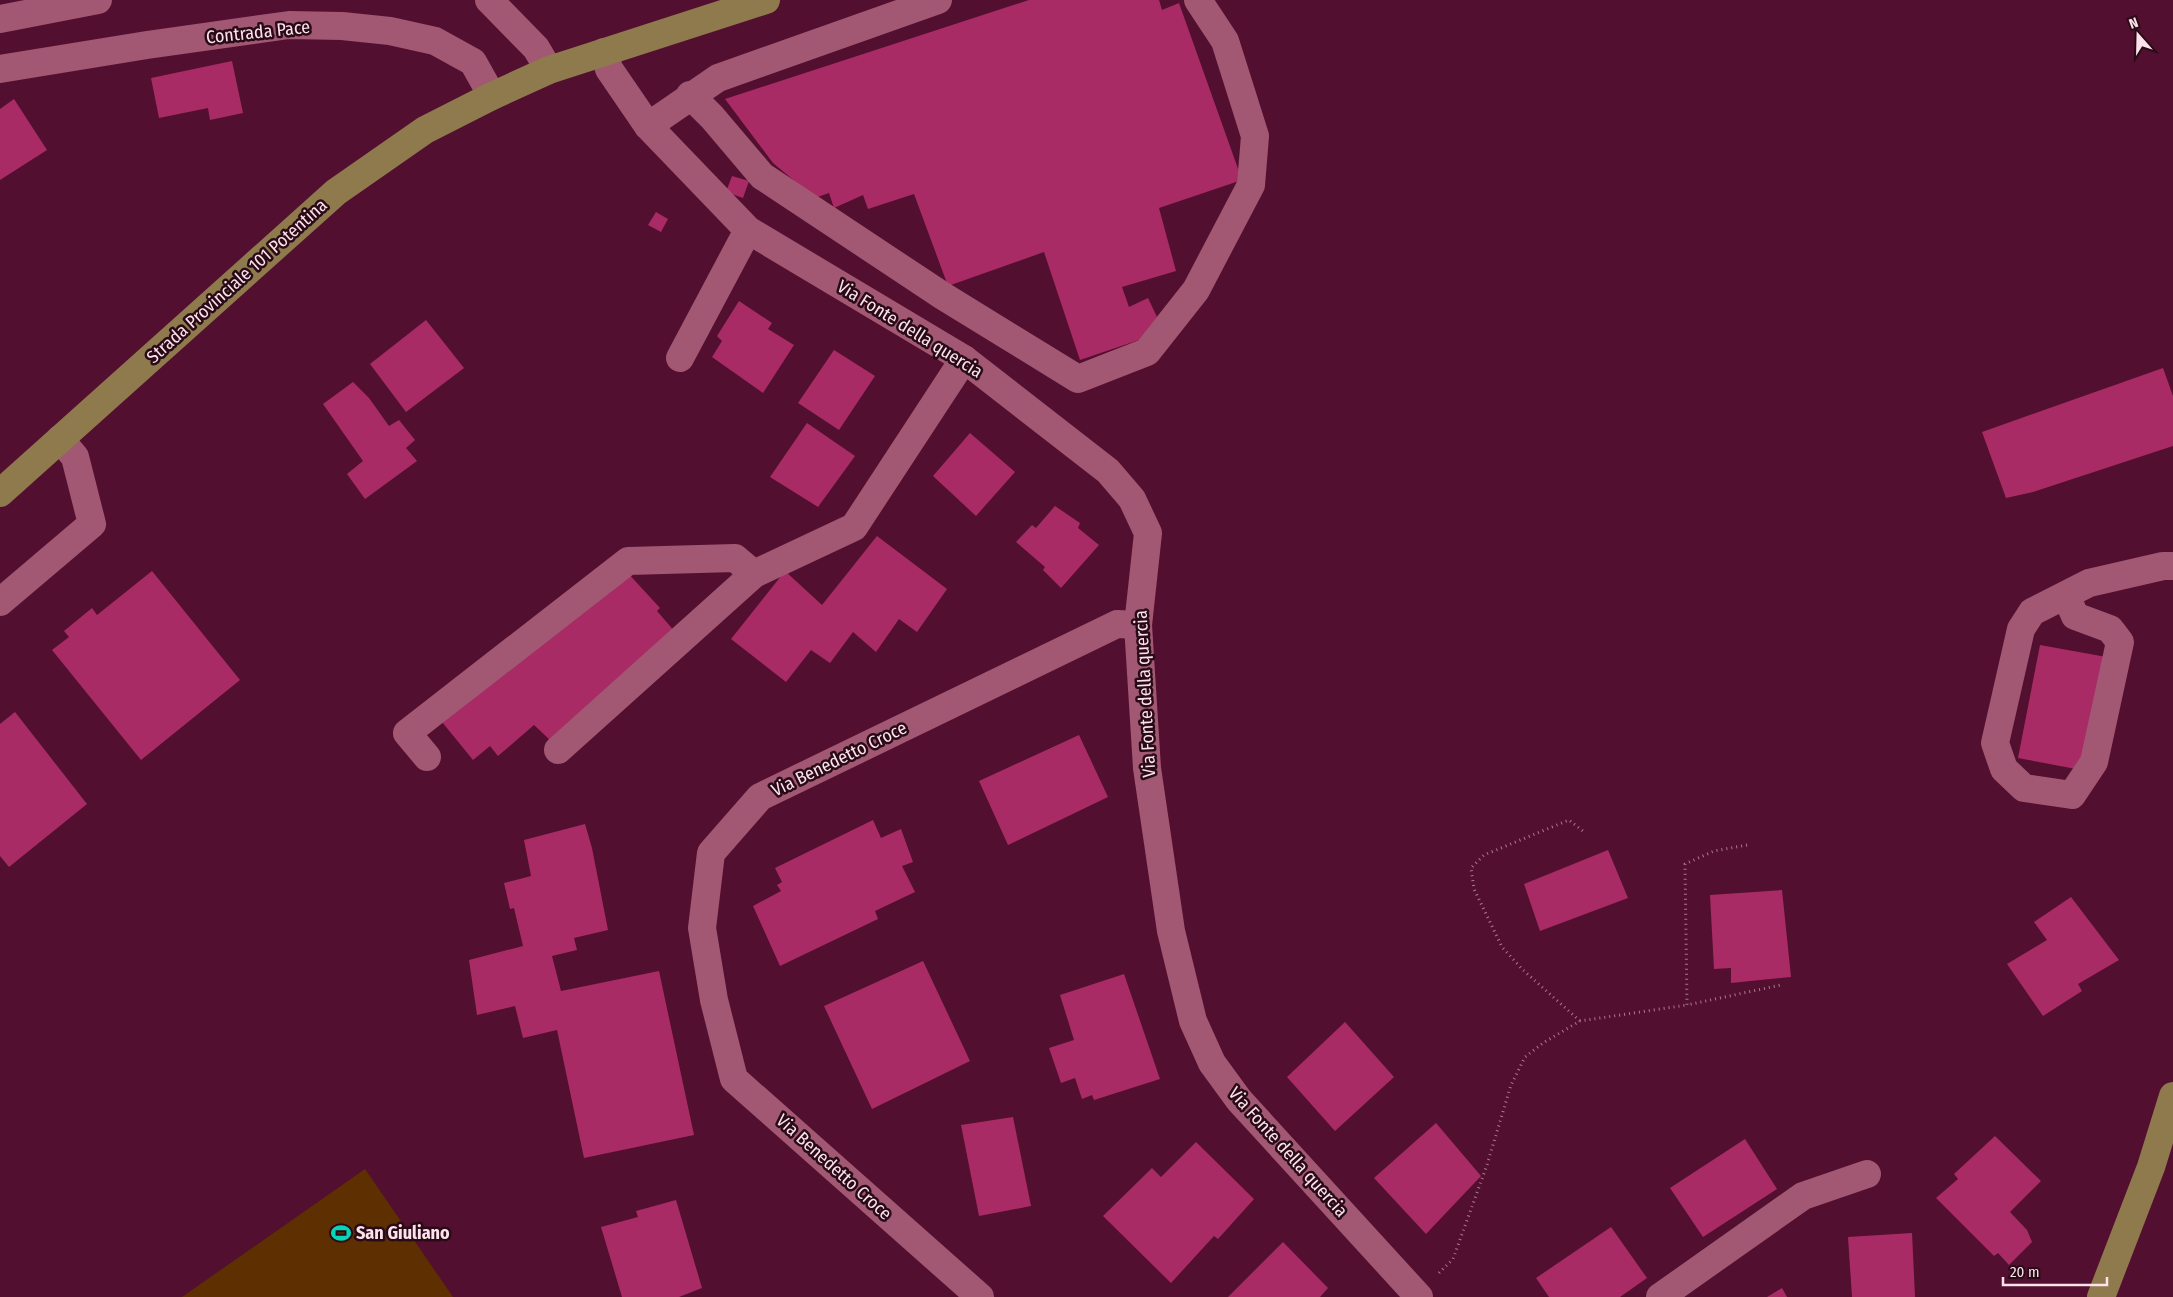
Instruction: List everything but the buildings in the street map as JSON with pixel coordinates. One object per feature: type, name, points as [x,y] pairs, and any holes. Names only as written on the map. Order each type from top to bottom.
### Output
[{"type":"main road","name":"Strada Provinciale 101 Potentina","points":[[0,493],[336,192],[426,130],[548,70],[766,0]]},
{"type":"main road","points":[[2101,1297],[2151,1167],[2173,1096]]},
{"type":"street","points":[[0,19],[98,0]]},
{"type":"street","points":[[489,0],[536,48],[548,70]]},
{"type":"street","points":[[648,126],[690,95],[718,78],[938,0]]},
{"type":"street","points":[[690,95],[712,117],[762,176],[943,296],[1078,379],[1148,352],[1196,290],[1251,185],[1255,136],[1225,42],[1198,0]]},
{"type":"street","name":"Contrada Pace","points":[[0,69],[147,45],[289,25],[342,26],[390,32],[435,41],[473,62],[492,96]]},
{"type":"street","name":"Via Fonte della quercia","points":[[604,52],[608,69],[648,126],[748,230],[964,359],[1108,471],[1132,498],[1148,533],[1138,625],[1148,768],[1171,931],[1193,1020],[1212,1063],[1239,1100],[1418,1296]]},
{"type":"street","points":[[680,358],[748,230]]},
{"type":"street","points":[[558,750],[754,574],[854,528],[964,359]]},
{"type":"street","points":[[0,602],[92,524],[75,457],[60,439]]},
{"type":"street","points":[[427,757],[406,733],[628,561],[735,558],[754,574]]},
{"type":"street","points":[[2066,595],[2075,616],[2110,628],[2120,642],[2094,762],[2072,795],[2024,788],[2004,769],[1996,743],[2021,629],[2032,612],[2089,583],[2163,566],[2173,566]]},
{"type":"street","name":"Via Benedetto Croce","points":[[980,1297],[734,1079],[714,1000],[702,928],[711,853],[760,797],[1117,624],[1138,625]]},
{"type":"street","points":[[1660,1297],[1803,1196],[1866,1174]]},
{"type":"path","points":[[1580,1021],[1523,970],[1502,947],[1474,889],[1471,868],[1484,855],[1568,820],[1584,831]]},
{"type":"path","points":[[1687,1005],[1685,864],[1714,851],[1747,845]]},
{"type":"path","points":[[1418,1296],[1453,1259],[1487,1165],[1511,1085],[1525,1057],[1543,1042],[1580,1021],[1687,1005],[1781,985]]},
{"type":"shaded area","name":"San Giuliano","points":[[365,1169],[453,1297],[182,1297]]},
{"type":"place","name":"San Giuliano","points":[[341,1233]]}]
